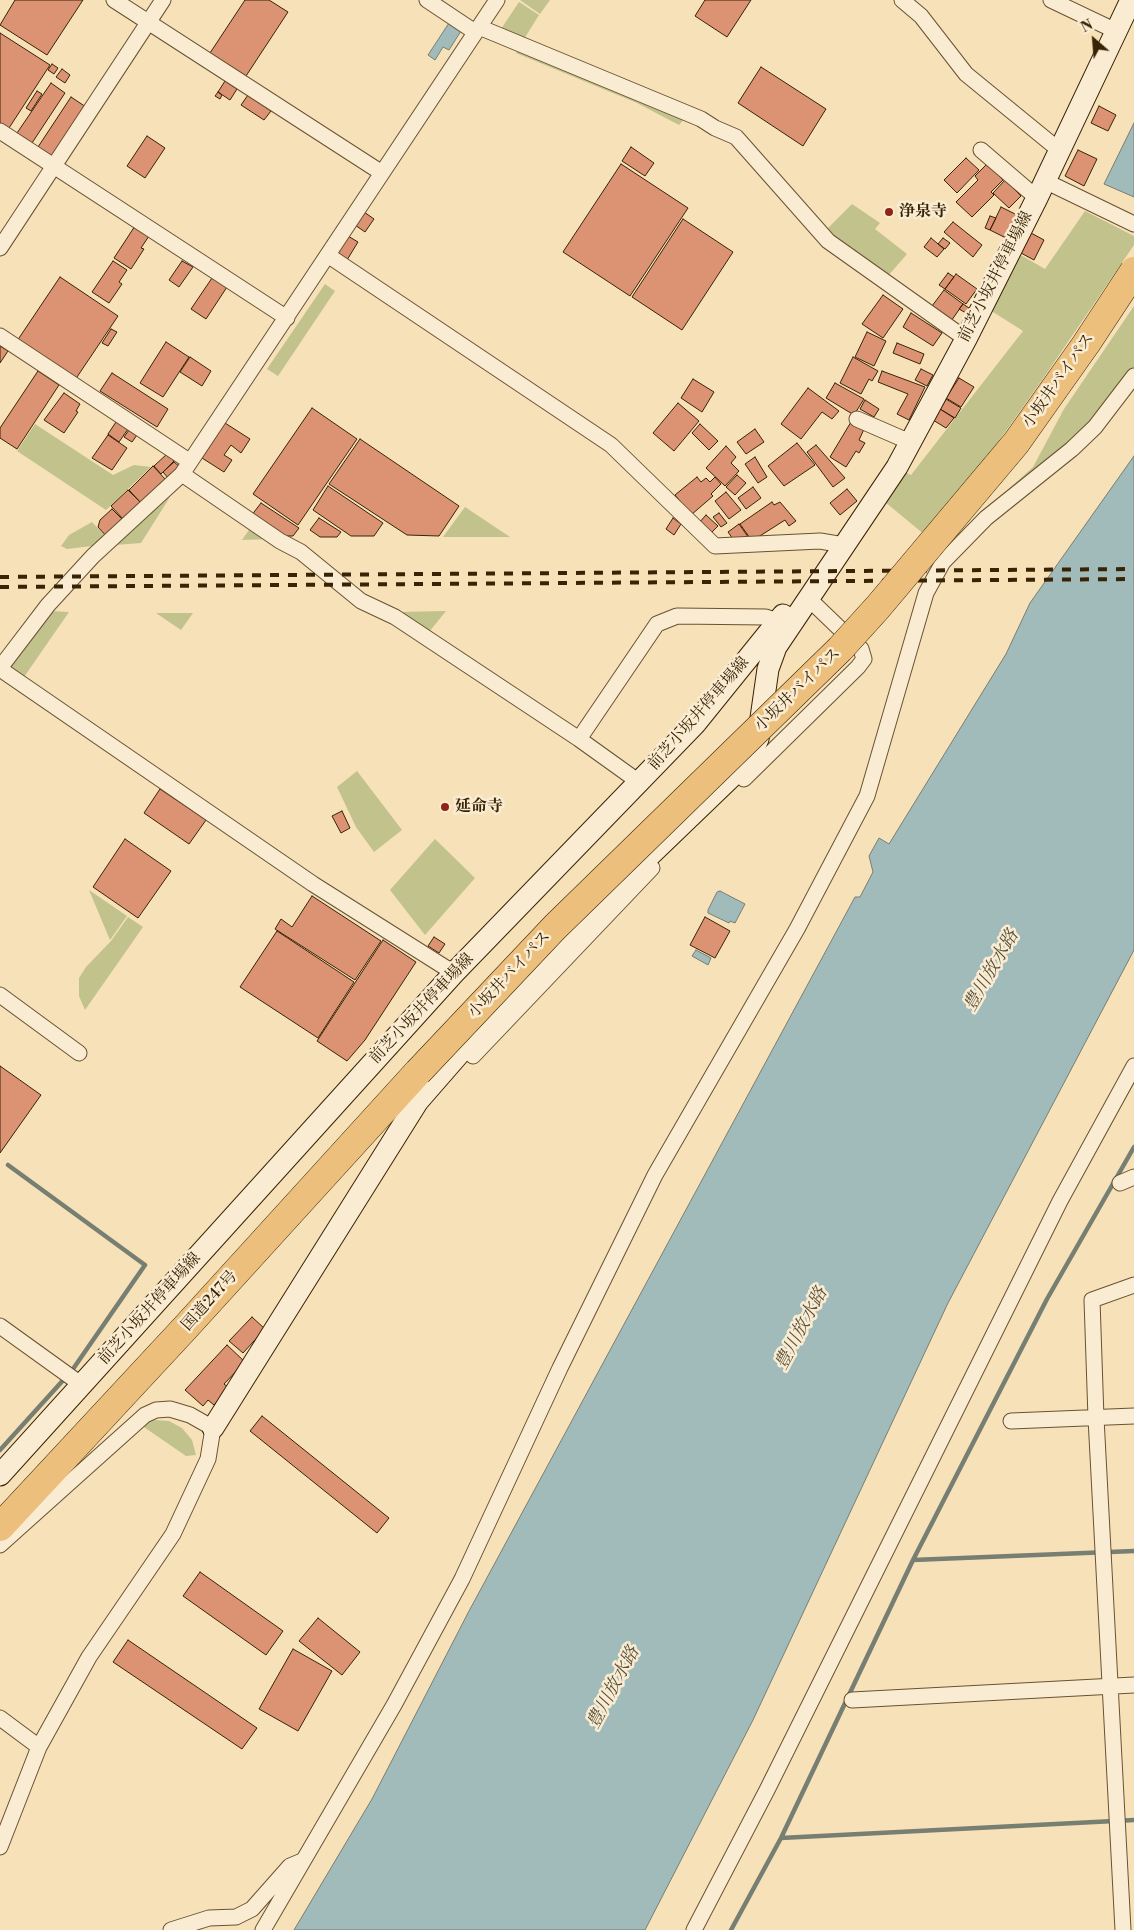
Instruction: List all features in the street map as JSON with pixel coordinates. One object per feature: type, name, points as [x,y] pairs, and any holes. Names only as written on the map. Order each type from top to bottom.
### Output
[{"type":"highway","name":"小坂井バイパス","points":[[418,1072],[555,927],[840,649],[878,607],[1016,443],[1086,344],[1134,271]]},
{"type":"highway","name":"国道247号","points":[[0,1527],[185,1328],[418,1072]]},
{"type":"main road","name":"前芝小坂井停車場線","points":[[213,1428],[418,1101],[463,1047],[539,962],[748,762],[758,739],[768,669],[776,647],[877,498],[910,442],[966,339],[1041,189],[1131,0]]},
{"type":"main road","name":"前芝小坂井停車場線","points":[[0,1475],[454,973],[695,724],[778,621],[844,545]]},
{"type":"street","points":[[114,0],[382,173]]},
{"type":"street","points":[[0,248],[163,0]]},
{"type":"street","points":[[427,0],[477,30],[701,119],[715,128],[736,137],[828,241],[966,339]]},
{"type":"street","points":[[454,973],[314,884],[0,668],[48,605],[93,556],[185,468],[329,256],[496,0]]},
{"type":"street","points":[[902,0],[921,16],[966,74],[1059,150]]},
{"type":"street","points":[[1051,0],[1116,31]]},
{"type":"street","points":[[0,130],[287,318]]},
{"type":"street","points":[[981,150],[1041,189],[1134,224]]},
{"type":"street","points":[[329,256],[611,445],[715,546],[820,540],[844,545]]},
{"type":"street","points":[[0,336],[185,468],[280,542],[301,552],[360,601],[395,617],[579,739],[639,782]]},
{"type":"street","points":[[263,1930],[394,1705],[462,1579],[560,1368],[655,1175],[797,929],[867,796],[926,593],[943,562],[986,518],[1072,449],[1096,426],[1134,376]]},
{"type":"street","points":[[857,419],[910,442]]},
{"type":"street","points":[[463,1047],[473,1056],[640,879],[858,667],[864,658],[861,649],[809,599]]},
{"type":"street","points":[[579,739],[657,624],[677,616],[766,617],[778,621]]},
{"type":"street","points":[[0,995],[79,1053]]},
{"type":"street","points":[[694,1930],[772,1782],[1060,1201],[1134,1066]]},
{"type":"street","points":[[1120,1183],[1134,1176]]},
{"type":"street","points":[[1123,1930],[1096,1418],[1092,1300],[1134,1285]]},
{"type":"street","points":[[0,1326],[82,1384]]},
{"type":"street","points":[[0,1545],[145,1415],[156,1410],[170,1409],[190,1415],[213,1428],[208,1459],[173,1534],[89,1657],[39,1747],[0,1846]]},
{"type":"street","points":[[1011,1421],[1134,1416]]},
{"type":"street","points":[[852,1700],[1134,1685]]},
{"type":"street","points":[[0,1718],[39,1747]]},
{"type":"street","points":[[171,1930],[209,1918],[236,1918],[252,1909],[290,1866],[303,1861]]},
{"type":"green space","points":[[520,0],[550,0],[540,14]]},
{"type":"green space","points":[[519,2],[539,15],[524,39],[501,29]]},
{"type":"green space","points":[[518,50],[684,119],[679,125],[637,103],[516,53]]},
{"type":"green space","points":[[852,204],[880,223],[875,229],[907,254],[888,276],[836,239],[828,228]]},
{"type":"green space","points":[[1085,211],[1134,236],[1134,245],[986,459],[925,535],[885,502],[905,472],[911,475],[1023,331],[990,310],[1019,254],[1045,269]]},
{"type":"green space","points":[[325,284],[335,291],[278,376],[267,369]]},
{"type":"green space","points":[[1134,306],[1134,367],[1116,392],[1083,431],[990,506],[1033,467],[1064,409]]},
{"type":"green space","points":[[35,424],[113,475],[134,465],[151,467],[106,510],[17,451]]},
{"type":"green space","points":[[170,497],[141,543],[115,545]]},
{"type":"green space","points":[[465,507],[510,537],[443,537]]},
{"type":"green space","points":[[92,522],[107,538],[100,545],[67,549],[61,546],[69,535]]},
{"type":"green space","points":[[251,527],[270,539],[242,540]]},
{"type":"green space","points":[[50,611],[69,612],[24,677],[9,667]]},
{"type":"green space","points":[[446,611],[429,632],[400,612]]},
{"type":"green space","points":[[156,613],[193,613],[181,630]]},
{"type":"green space","points":[[357,771],[402,830],[374,852],[356,827],[337,787]]},
{"type":"green space","points":[[435,839],[475,878],[425,935],[390,890]]},
{"type":"green space","points":[[89,890],[127,916],[110,940]]},
{"type":"green space","points":[[128,917],[143,927],[85,1010],[79,996],[79,978],[86,967],[111,941]]},
{"type":"green space","points":[[154,1420],[169,1421],[182,1428],[192,1440],[196,1455],[186,1456],[141,1425]]},
{"type":"water","points":[[449,23],[461,31],[449,50],[443,47],[435,60],[428,55]]},
{"type":"water","points":[[1134,123],[1134,197],[1104,184]]},
{"type":"water","name":"豊川放水路","points":[[1134,456],[1134,950],[948,1303],[753,1720],[645,1930],[294,1930],[372,1799],[469,1611],[855,897],[860,897],[873,872],[869,856],[879,838],[889,844],[1006,654],[1030,603]]},
{"type":"water","points":[[720,891],[745,904],[735,923],[730,921],[729,923],[708,913],[717,892]]},
{"type":"water","points":[[696,950],[711,958],[708,965],[692,956]]},
{"type":"building","points":[[15,0],[83,0],[47,55],[0,25]]},
{"type":"building","points":[[245,0],[269,0],[288,12],[246,76],[210,53]]},
{"type":"building","points":[[705,0],[751,0],[727,37],[695,16]]},
{"type":"building","points":[[0,33],[50,65],[9,128],[0,123]]},
{"type":"building","points":[[52,64],[58,68],[54,74],[48,70]]},
{"type":"building","points":[[761,67],[826,109],[803,146],[738,103]]},
{"type":"building","points":[[62,69],[70,75],[65,83],[56,77]]},
{"type":"building","points":[[225,81],[237,89],[230,100],[218,92]]},
{"type":"building","points":[[51,83],[65,93],[32,143],[17,133]]},
{"type":"building","points":[[37,91],[42,94],[31,111],[26,108]]},
{"type":"building","points":[[218,92],[222,95],[220,99],[215,96]]},
{"type":"building","points":[[248,95],[271,111],[264,120],[241,105]]},
{"type":"building","points":[[71,97],[86,107],[53,157],[38,147]]},
{"type":"building","points":[[1099,106],[1116,115],[1108,131],[1091,123]]},
{"type":"building","points":[[147,136],[165,148],[145,178],[127,166]]},
{"type":"building","points":[[631,147],[654,163],[645,176],[622,161]]},
{"type":"building","points":[[1078,150],[1097,159],[1084,186],[1065,176]]},
{"type":"building","points":[[966,158],[979,170],[957,193],[944,180]]},
{"type":"building","points":[[621,164],[688,208],[630,296],[563,252]]},
{"type":"building","points":[[987,164],[1003,180],[991,192],[994,195],[972,217],[956,202],[978,180],[975,176]]},
{"type":"building","points":[[1005,180],[1021,196],[1009,208],[993,193]]},
{"type":"building","points":[[1001,207],[1017,215],[1006,238],[990,230]]},
{"type":"building","points":[[364,212],[374,219],[365,232],[355,225]]},
{"type":"building","points":[[990,216],[996,218],[990,230],[985,228]]},
{"type":"building","points":[[683,219],[733,252],[682,330],[632,297]]},
{"type":"building","points":[[953,222],[982,245],[973,257],[944,232]]},
{"type":"building","points":[[135,226],[149,236],[141,248],[144,249],[131,269],[114,258]]},
{"type":"building","points":[[1031,233],[1044,240],[1034,260],[1021,253]]},
{"type":"building","points":[[348,236],[358,242],[347,260],[336,253]]},
{"type":"building","points":[[931,238],[944,249],[937,257],[924,247]]},
{"type":"building","points":[[943,238],[950,243],[945,249],[938,244]]},
{"type":"building","points":[[113,261],[127,270],[119,282],[122,284],[109,303],[92,292]]},
{"type":"building","points":[[182,261],[193,267],[179,287],[169,280]]},
{"type":"building","points":[[948,273],[954,277],[945,289],[939,285]]},
{"type":"building","points":[[956,274],[977,289],[966,304],[945,289]]},
{"type":"building","points":[[60,277],[118,316],[75,380],[17,341]]},
{"type":"building","points":[[212,278],[227,287],[206,319],[191,309]]},
{"type":"building","points":[[944,290],[963,304],[949,324],[929,310]]},
{"type":"building","points":[[883,295],[903,309],[883,338],[862,324]]},
{"type":"building","points":[[963,304],[969,308],[966,313],[959,309]]},
{"type":"building","points":[[911,313],[942,333],[933,346],[903,327]]},
{"type":"building","points":[[111,329],[117,332],[108,346],[102,343]]},
{"type":"building","points":[[867,332],[886,341],[874,366],[855,357]]},
{"type":"building","points":[[166,342],[189,357],[163,397],[140,383]]},
{"type":"building","points":[[897,343],[924,354],[920,364],[893,353]]},
{"type":"building","points":[[0,346],[8,351],[0,363]]},
{"type":"building","points":[[190,357],[211,371],[202,386],[180,372]]},
{"type":"building","points":[[853,357],[878,371],[872,381],[869,379],[861,394],[840,383]]},
{"type":"building","points":[[921,369],[933,375],[927,386],[915,380]]},
{"type":"building","points":[[38,371],[59,385],[17,449],[0,438],[0,428]]},
{"type":"building","points":[[882,371],[925,387],[909,420],[897,414],[908,394],[878,382]]},
{"type":"building","points":[[112,373],[168,409],[157,427],[100,391]]},
{"type":"building","points":[[959,378],[974,387],[961,407],[946,398]]},
{"type":"building","points":[[693,379],[714,392],[702,412],[681,398]]},
{"type":"building","points":[[835,383],[864,399],[854,415],[826,398]]},
{"type":"building","points":[[808,388],[839,411],[832,419],[822,412],[801,439],[781,424]]},
{"type":"building","points":[[64,393],[80,404],[76,411],[78,412],[64,433],[44,420]]},
{"type":"building","points":[[946,399],[961,408],[955,418],[940,409]]},
{"type":"building","points":[[865,400],[879,409],[874,417],[860,409]]},
{"type":"building","points":[[678,403],[699,421],[674,451],[653,433]]},
{"type":"building","points":[[312,408],[357,439],[298,525],[253,494]]},
{"type":"building","points":[[940,409],[954,418],[946,428],[933,420]]},
{"type":"building","points":[[116,422],[128,429],[119,442],[108,434]]},
{"type":"building","points":[[851,422],[865,427],[859,440],[865,443],[859,453],[856,451],[846,467],[830,457]]},
{"type":"building","points":[[225,423],[250,439],[241,453],[231,445],[224,455],[232,460],[224,472],[202,458]]},
{"type":"building","points":[[700,424],[718,441],[709,450],[692,433]]},
{"type":"building","points":[[755,429],[764,442],[746,454],[737,442]]},
{"type":"building","points":[[129,430],[137,435],[132,442],[124,437]]},
{"type":"building","points":[[108,435],[127,448],[112,470],[92,458]]},
{"type":"building","points":[[360,439],[459,506],[439,536],[407,535],[329,484]]},
{"type":"building","points":[[797,443],[815,465],[784,486],[768,466]]},
{"type":"building","points":[[816,445],[845,478],[833,487],[807,452]]},
{"type":"building","points":[[726,446],[736,457],[731,463],[739,471],[725,486],[706,468]]},
{"type":"building","points":[[167,454],[174,461],[161,474],[154,466]]},
{"type":"building","points":[[755,457],[767,477],[758,483],[745,464]]},
{"type":"building","points":[[174,462],[180,467],[168,478],[163,472]]},
{"type":"building","points":[[153,466],[166,480],[142,504],[129,490]]},
{"type":"building","points":[[737,475],[746,483],[735,495],[726,487]]},
{"type":"building","points":[[697,477],[701,482],[706,478],[710,482],[715,477],[721,484],[711,494],[713,496],[691,515],[675,495]]},
{"type":"building","points":[[328,486],[383,523],[374,536],[351,536],[313,510]]},
{"type":"building","points":[[753,487],[761,498],[746,509],[738,498]]},
{"type":"building","points":[[847,489],[857,501],[840,515],[830,503]]},
{"type":"building","points":[[128,490],[142,504],[124,520],[111,506]]},
{"type":"building","points":[[726,492],[741,510],[729,519],[715,501]]},
{"type":"building","points":[[772,502],[774,505],[780,502],[796,521],[789,526],[785,520],[752,541],[740,524]]},
{"type":"building","points":[[261,503],[299,528],[293,536],[280,536],[251,516]]},
{"type":"building","points":[[112,509],[124,521],[107,537],[98,527],[100,520]]},
{"type":"building","points":[[719,513],[727,523],[721,527],[713,517]]},
{"type":"building","points":[[706,515],[718,526],[710,534],[698,524]]},
{"type":"building","points":[[319,518],[341,532],[337,537],[320,537],[310,530]]},
{"type":"building","points":[[673,518],[681,524],[674,535],[666,529]]},
{"type":"building","points":[[739,524],[751,541],[735,542],[728,532]]},
{"type":"building","points":[[160,789],[206,820],[189,844],[144,813]]},
{"type":"building","points":[[342,811],[350,828],[341,833],[332,816]]},
{"type":"building","points":[[125,839],[171,871],[138,918],[93,887]]},
{"type":"building","points":[[312,896],[381,941],[355,980],[275,929],[281,919],[292,927]]},
{"type":"building","points":[[705,917],[730,931],[715,958],[690,945]]},
{"type":"building","points":[[277,931],[354,982],[318,1038],[240,987]]},
{"type":"building","points":[[434,937],[445,944],[439,953],[428,946]]},
{"type":"building","points":[[383,940],[416,962],[365,1040],[347,1061],[317,1041]]},
{"type":"building","points":[[0,1066],[41,1095],[0,1153]]},
{"type":"building","points":[[252,1317],[265,1329],[243,1353],[229,1341]]},
{"type":"building","points":[[227,1345],[245,1362],[224,1384],[229,1388],[214,1405],[208,1400],[203,1406],[185,1390]]},
{"type":"building","points":[[262,1416],[389,1518],[377,1533],[250,1431]]},
{"type":"building","points":[[200,1572],[283,1631],[266,1655],[183,1596]]},
{"type":"building","points":[[318,1618],[360,1652],[342,1675],[299,1641]]},
{"type":"building","points":[[128,1640],[257,1728],[242,1749],[113,1662]]},
{"type":"building","points":[[293,1649],[332,1671],[298,1731],[259,1709]]},
{"type":"waterway","points":[[731,1930],[781,1838],[913,1560],[1047,1299],[1134,1147]]},
{"type":"waterway","points":[[8,1165],[145,1265],[73,1369]]},
{"type":"waterway","points":[[0,1450],[66,1377]]},
{"type":"waterway","points":[[913,1560],[1134,1551]]},
{"type":"waterway","points":[[781,1838],[1134,1820]]},
{"type":"railway","points":[[0,577],[1134,569]]},
{"type":"railway","points":[[0,587],[1134,579]]},
{"type":"place","name":"浄泉寺","points":[[889,212]]},
{"type":"place","name":"延命寺","points":[[445,807]]}]
